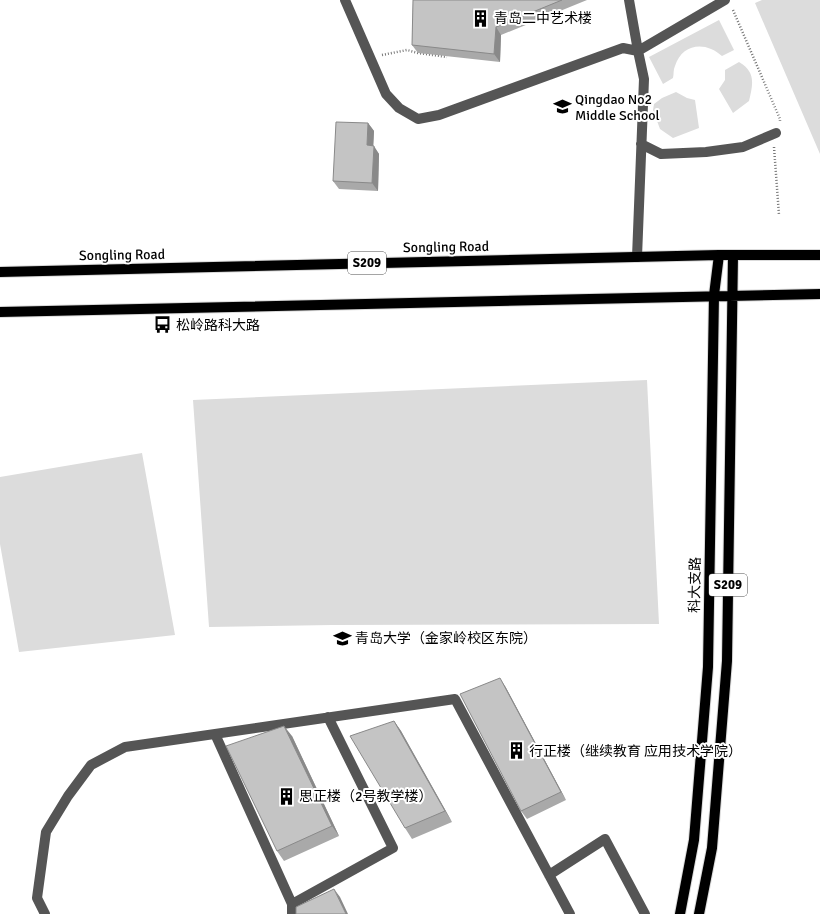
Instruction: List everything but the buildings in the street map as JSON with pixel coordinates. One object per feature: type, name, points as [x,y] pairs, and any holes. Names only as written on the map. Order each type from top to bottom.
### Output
[{"type":"main road","name":"Songling Road","points":[[0,272],[719,255],[820,255]]},
{"type":"main road","name":"科大支路","points":[[680,914],[694,840],[708,667],[714,295],[719,255]]},
{"type":"main road","name":"S209","points":[[699,914],[712,848],[727,661],[733,255]]},
{"type":"main road","points":[[0,312],[714,295],[820,294]]},
{"type":"street","points":[[345,0],[386,94],[398,108],[418,119],[439,115],[623,48],[638,51],[727,2]]},
{"type":"street","points":[[629,0],[644,79],[637,257]]},
{"type":"street","points":[[641,144],[661,154],[706,152],[743,147],[776,133]]},
{"type":"street","points":[[45,914],[37,898],[46,832],[68,796],[91,765],[125,747],[454,699],[570,914]]},
{"type":"street","points":[[215,734],[292,909],[393,848],[328,717]]},
{"type":"street","points":[[549,875],[605,840],[645,914]]},
{"type":"path","points":[[727,2],[780,119],[774,142],[779,214]]},
{"type":"path","points":[[418,46],[418,53]]},
{"type":"path","points":[[370,58],[407,50],[418,53],[447,56]]},
{"type":"shaded area","points":[[762,0],[820,0],[820,154],[755,3]]},
{"type":"shaded area","points":[[719,20],[734,50],[722,56],[709,48],[695,47],[689,49],[678,58],[674,68],[673,78],[663,84],[649,57]]},
{"type":"shaded area","points":[[739,62],[751,74],[752,89],[749,101],[733,113],[719,89],[725,80],[725,70]]},
{"type":"shaded area","points":[[676,92],[687,98],[695,100],[699,128],[673,138],[660,129],[653,110],[654,104],[662,98]]},
{"type":"shaded area","points":[[647,380],[659,624],[209,627],[193,400]]},
{"type":"shaded area","points":[[142,453],[175,635],[19,652],[0,544],[0,477]]},
{"type":"place","name":"青岛二中艺术楼","points":[[481,18]]},
{"type":"place","name":"Qingdao No2 Middle School","points":[[562,107]]},
{"type":"place","name":"松岭路科大路","points":[[163,325]]},
{"type":"place","name":"青岛大学（金家岭校区东院）","points":[[342,638]]},
{"type":"place","name":"行正楼（继续教育 应用技术学院）","points":[[516,751]]},
{"type":"place","name":"思正楼（2号教学楼）","points":[[286,796]]}]
